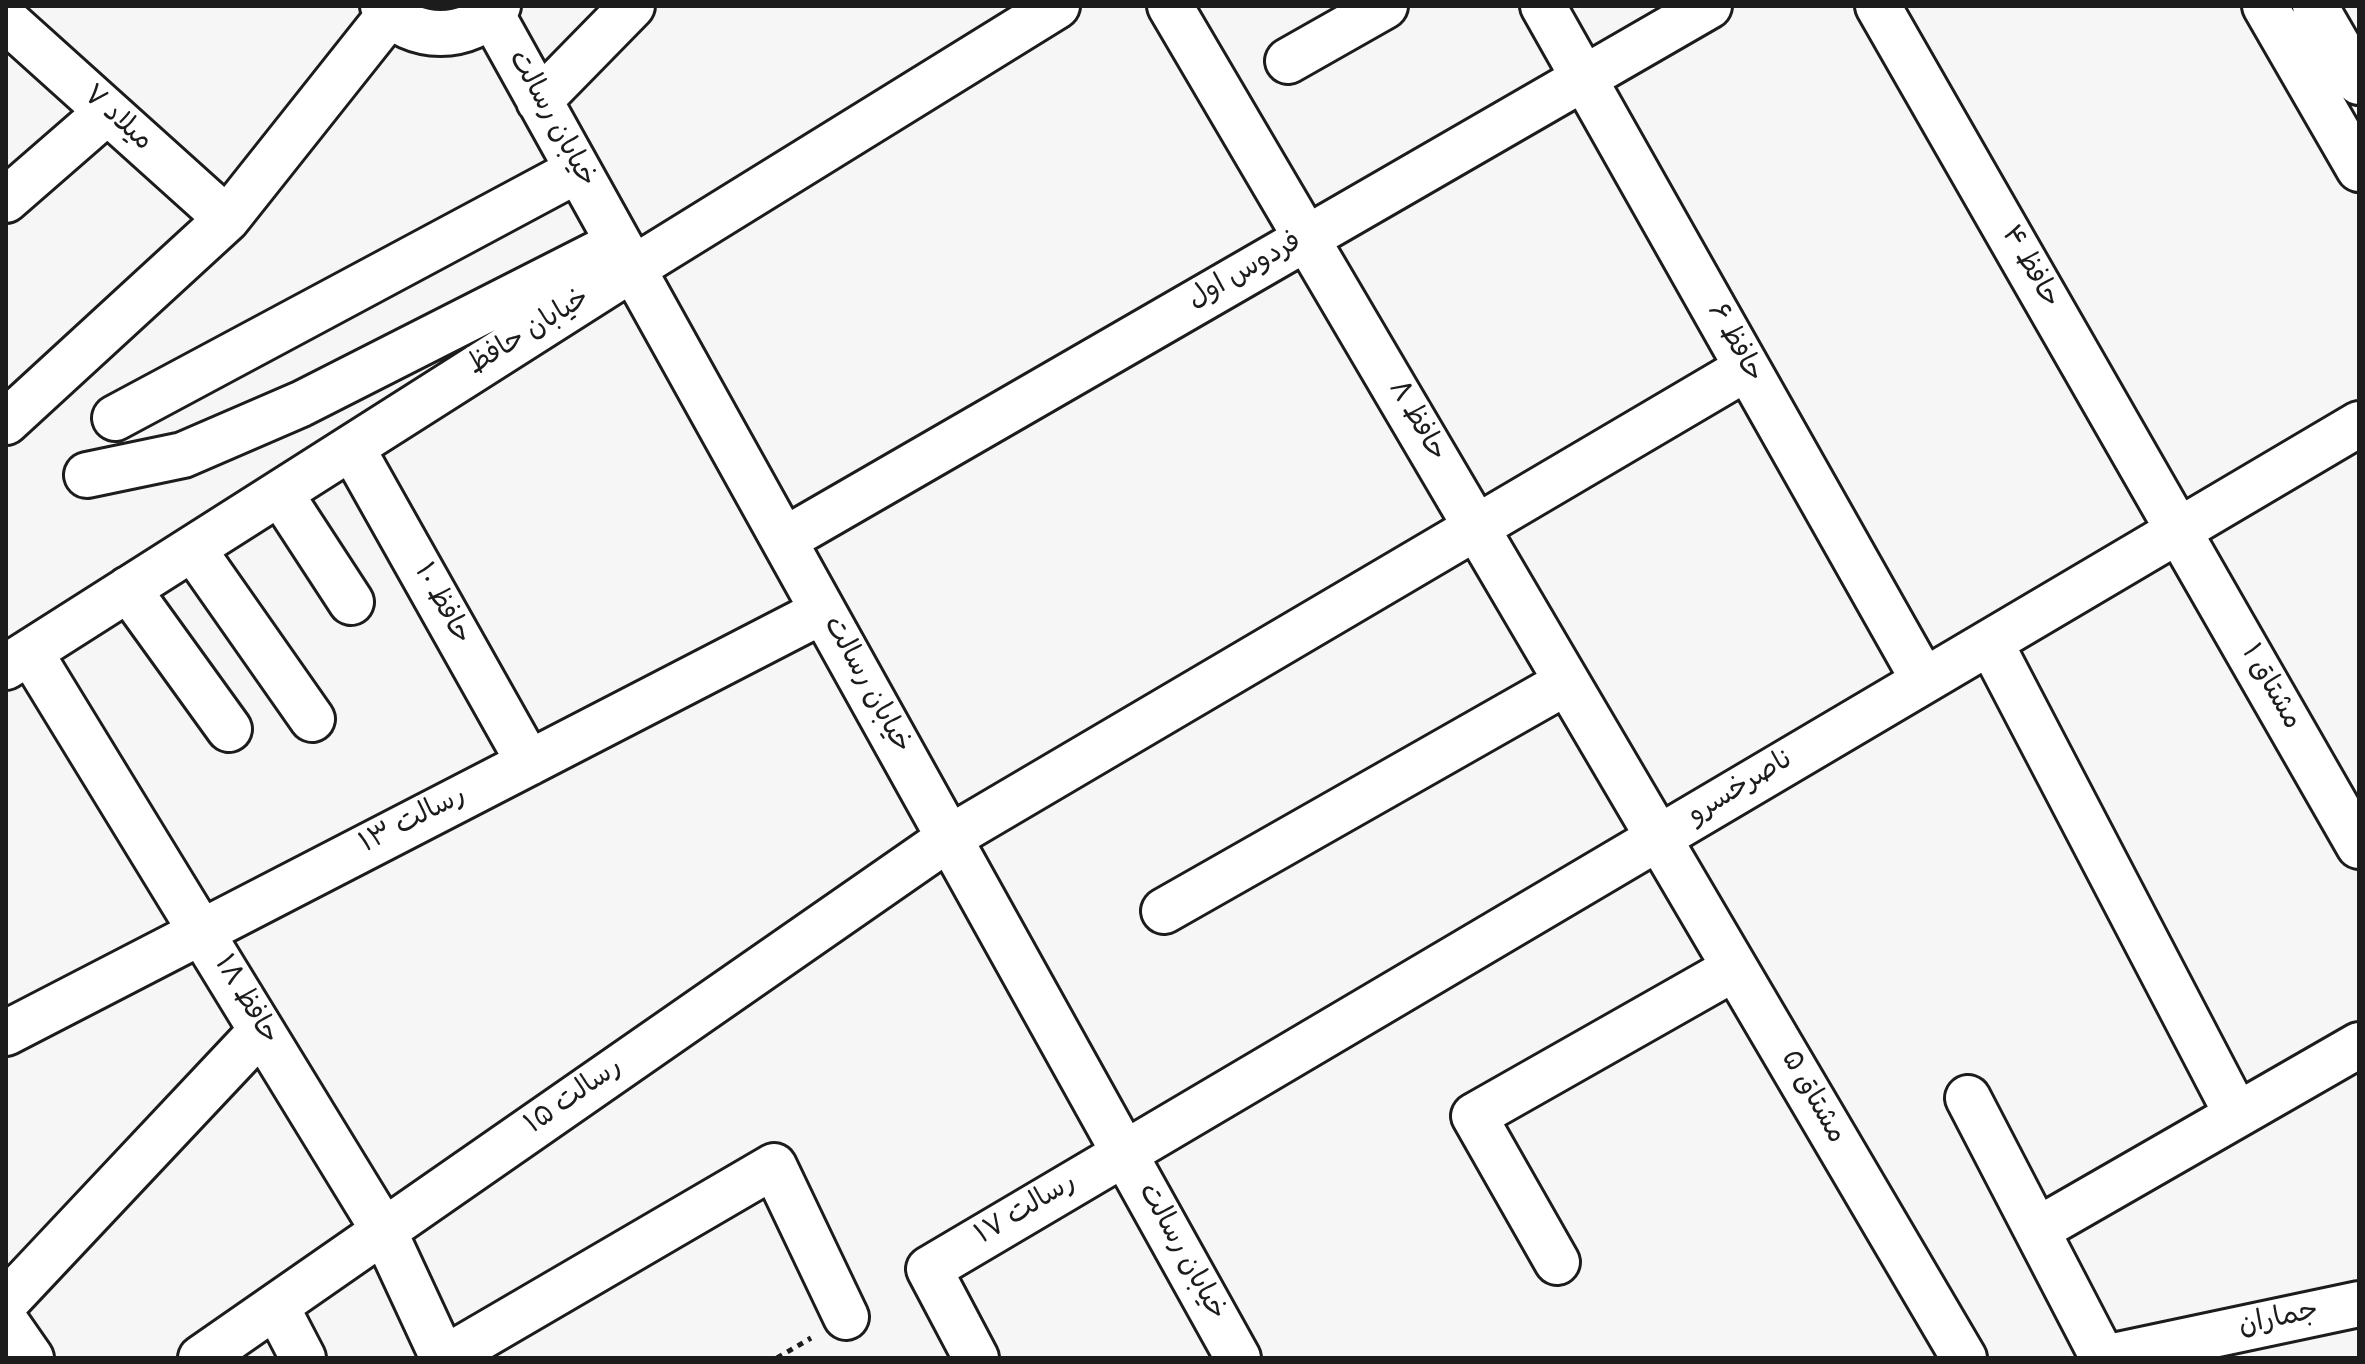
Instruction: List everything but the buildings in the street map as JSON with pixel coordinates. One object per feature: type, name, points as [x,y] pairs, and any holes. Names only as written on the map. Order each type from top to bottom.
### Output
[{"type":"street","points":[[539,101],[632,6]]},
{"type":"street","name":"خیابان حافظ","points":[[18,660],[352,448],[625,256],[1057,6]]},
{"type":"street","name":"حافظ ۸","points":[[1170,6],[1659,838]]},
{"type":"street","points":[[1288,61],[1385,6]]},
{"type":"street","name":"حافظ ۶","points":[[1543,6],[1924,681]]},
{"type":"street","name":"فردوس اول","points":[[784,540],[1709,6]]},
{"type":"street","name":"حافظ ۴","points":[[1878,6],[2179,531]]},
{"type":"street","points":[[2265,6],[2359,169]]},
{"type":"street","points":[[2315,6],[2359,82]]},
{"type":"street","points":[[6,422],[227,219],[386,10],[413,29],[440,34],[467,29],[495,10]]},
{"type":"street","name":"خیابان رسالت","points":[[495,10],[539,101],[1238,1358]]},
{"type":"street","name":"میلاد ۷","points":[[6,20],[227,219]]},
{"type":"street","points":[[6,200],[107,112]]},
{"type":"street","points":[[115,418],[578,170]]},
{"type":"street","points":[[87,475],[183,455],[625,256]]},
{"type":"street","name":"رسالت ۱۵","points":[[201,1358],[949,838],[1747,368]]},
{"type":"street","name":"ناصرخسرو","points":[[1125,1153],[2359,424]]},
{"type":"street","name":"حافظ ۱۰","points":[[352,448],[529,763]]},
{"type":"street","points":[[280,493],[351,602]]},
{"type":"street","name":"مشتاق ۱","points":[[2179,531],[2359,846]]},
{"type":"street","points":[[193,549],[312,719]]},
{"type":"street","points":[[128,589],[229,729]]},
{"type":"street","name":"رسالت ۱۳","points":[[6,1033],[823,611]]},
{"type":"street","points":[[1990,642],[2237,1115]]},
{"type":"street","name":"حافظ ۱۸","points":[[18,660],[202,932],[384,1231],[444,1358]]},
{"type":"street","points":[[1164,911],[1567,682]]},
{"type":"street","name":"مشتاق ۵","points":[[1659,838],[1964,1358]]},
{"type":"street","points":[[1557,1262],[1474,1116],[1735,968]]},
{"type":"street","points":[[6,1302],[261,1031]]},
{"type":"street","points":[[2037,1230],[2359,1045]]},
{"type":"street","points":[[1968,1098],[2104,1358]]},
{"type":"street","name":"رسالت ۱۷","points":[[976,1358],[929,1269],[1125,1153]]},
{"type":"street","points":[[444,1358],[774,1166],[846,1317]]},
{"type":"street","name":"جماران","points":[[2104,1358],[2172,1351],[2359,1304]]},
{"type":"street","points":[[276,1306],[303,1358]]},
{"type":"street","points":[[6,1322],[31,1358]]}]
